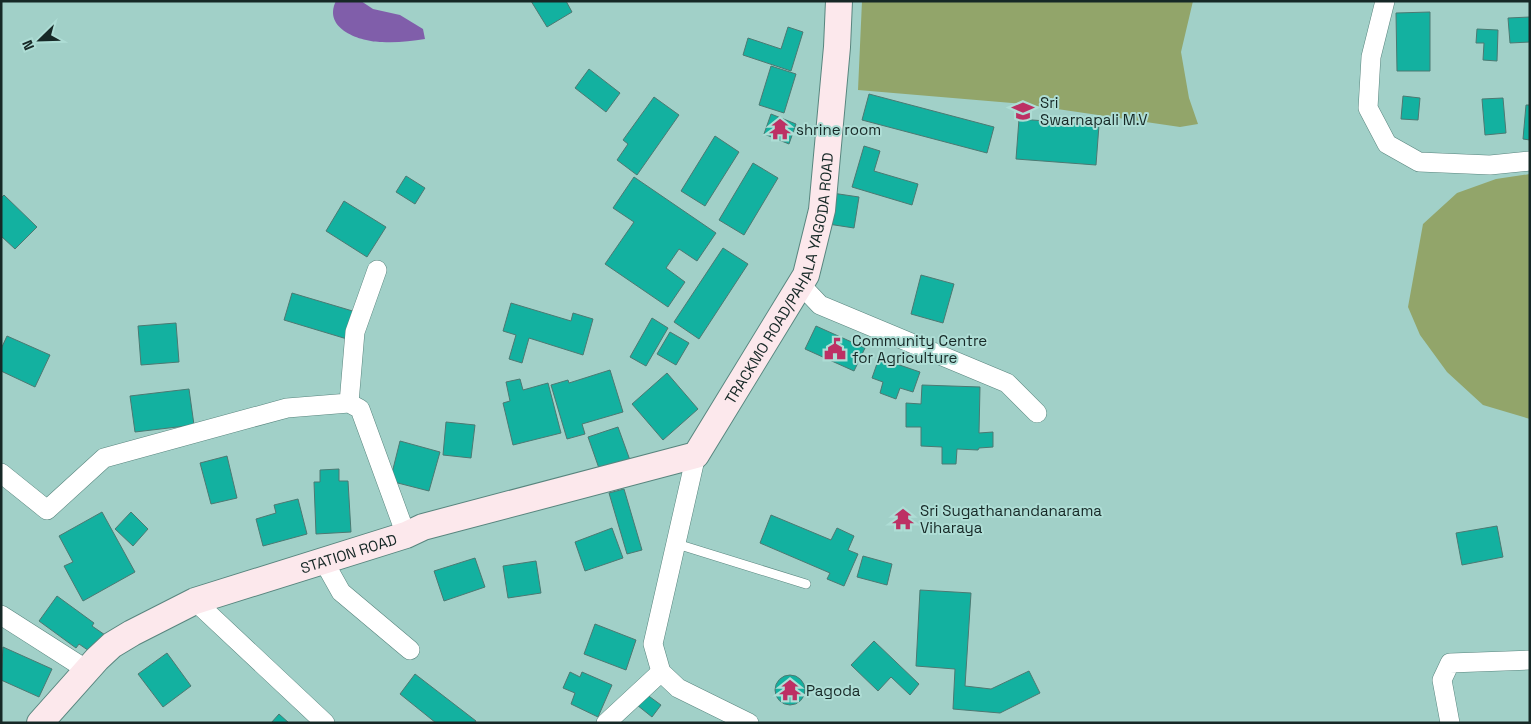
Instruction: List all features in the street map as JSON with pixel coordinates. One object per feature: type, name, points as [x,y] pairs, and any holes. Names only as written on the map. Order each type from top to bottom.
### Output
[{"type":"street","name":"TRACKMO ROAD/PAHALA YAGODA ROAD","points":[[696,455],[806,275],[822,210],[837,46],[839,1]]},
{"type":"street","points":[[1385,1],[1371,57],[1368,108],[1387,144],[1419,162],[1490,165],[1530,161]]},
{"type":"street","points":[[349,403],[355,332],[377,270]]},
{"type":"street","points":[[801,285],[820,305],[1008,383],[1037,413]]},
{"type":"street","points":[[1,473],[47,510],[104,458],[287,408],[349,403],[360,409],[406,535]]},
{"type":"street","points":[[696,455],[653,644],[661,672],[678,688],[749,723]]},
{"type":"street","name":"STATION ROAD","points":[[40,723],[112,645],[195,601],[406,535],[423,527],[696,455]]},
{"type":"street","points":[[322,560],[341,592],[410,650]]},
{"type":"street","points":[[195,601],[325,723]]},
{"type":"street","points":[[1,615],[87,670]]},
{"type":"street","points":[[1450,723],[1442,680],[1450,663],[1530,660]]},
{"type":"street","points":[[606,723],[661,672]]},
{"type":"lane","points":[[677,544],[806,584]]},
{"type":"green space","points":[[862,1],[1193,1],[1181,52],[1189,98],[1198,124],[1180,127],[1023,104],[858,90]]},
{"type":"green space","points":[[1530,174],[1530,419],[1483,405],[1447,372],[1420,335],[1408,307],[1423,224],[1457,193],[1496,179]]},
{"type":"shaded area","points":[[336,1],[361,1],[373,9],[400,15],[423,29],[425,39],[404,42],[364,40],[346,32],[339,26],[334,19],[333,11]]},
{"type":"building","points":[[531,1],[566,1],[572,12],[547,27]]},
{"type":"building","points":[[1430,12],[1430,71],[1397,71],[1396,13]]},
{"type":"building","points":[[1530,17],[1530,42],[1510,43],[1508,18]]},
{"type":"building","points":[[788,27],[803,32],[791,71],[743,55],[748,38],[781,49]]},
{"type":"building","points":[[1477,29],[1498,30],[1497,61],[1483,60],[1484,43],[1476,43]]},
{"type":"building","points":[[771,66],[796,74],[784,113],[759,105]]},
{"type":"building","points":[[589,69],[620,93],[606,112],[575,88]]},
{"type":"building","points":[[869,94],[994,127],[987,153],[862,120]]},
{"type":"building","points":[[1403,96],[1420,98],[1418,120],[1401,119]]},
{"type":"building","points":[[654,97],[679,115],[637,175],[617,160],[628,144],[623,140]]},
{"type":"building","points":[[1503,98],[1506,133],[1485,135],[1482,99]]},
{"type":"building","points":[[1526,105],[1530,105],[1530,140],[1523,139]]},
{"type":"building","name":"shrine room","points":[[771,114],[796,124],[789,144],[764,134]]},
{"type":"building","points":[[1019,119],[1099,125],[1096,165],[1016,159]]},
{"type":"building","points":[[715,136],[739,152],[705,206],[681,191]]},
{"type":"building","points":[[864,146],[880,151],[874,171],[918,184],[912,205],[852,187]]},
{"type":"building","points":[[753,163],[778,178],[744,235],[719,220]]},
{"type":"building","points":[[406,176],[425,188],[415,204],[396,192]]},
{"type":"building","points":[[634,177],[716,233],[697,261],[679,249],[666,268],[685,282],[668,307],[605,264],[634,222],[613,208]]},
{"type":"building","points":[[832,193],[859,197],[854,228],[828,224]]},
{"type":"building","points":[[4,195],[37,227],[15,249],[1,236],[1,198]]},
{"type":"building","points":[[344,201],[386,227],[367,257],[326,231]]},
{"type":"building","points":[[723,248],[748,264],[699,339],[674,322]]},
{"type":"building","points":[[921,275],[954,284],[943,323],[911,314]]},
{"type":"building","points":[[292,293],[356,312],[347,339],[284,320]]},
{"type":"building","points":[[511,303],[571,321],[573,313],[593,319],[583,355],[529,338],[522,363],[509,359],[516,335],[503,331]]},
{"type":"building","points":[[652,318],[668,328],[646,366],[630,357]]},
{"type":"building","points":[[176,323],[179,362],[141,365],[138,326]]},
{"type":"building","name":"Community Centre for Agriculture","points":[[816,326],[865,348],[854,371],[805,349]]},
{"type":"building","points":[[670,332],[689,343],[676,365],[657,354]]},
{"type":"building","points":[[7,336],[50,355],[35,387],[1,371],[1,349]]},
{"type":"building","points":[[879,358],[920,372],[913,392],[900,388],[896,399],[880,393],[883,382],[872,378]]},
{"type":"building","points":[[610,370],[623,412],[582,424],[585,434],[567,439],[551,385],[568,380],[569,383]]},
{"type":"building","points":[[667,373],[698,409],[663,440],[632,404]]},
{"type":"building","points":[[520,379],[523,390],[548,383],[561,433],[513,445],[503,403],[510,401],[506,382]]},
{"type":"building","points":[[922,385],[980,387],[979,433],[993,432],[993,447],[979,448],[978,450],[957,449],[956,464],[942,464],[942,447],[921,446],[921,427],[906,427],[906,403],[921,404]]},
{"type":"building","points":[[189,389],[194,425],[135,432],[130,396]]},
{"type":"building","points":[[446,422],[475,425],[471,458],[443,455]]},
{"type":"building","points":[[618,427],[631,463],[601,474],[588,437]]},
{"type":"building","points":[[400,441],[440,452],[429,491],[390,481]]},
{"type":"building","points":[[227,456],[237,498],[211,504],[200,463]]},
{"type":"building","points":[[339,469],[339,481],[348,481],[351,532],[316,534],[314,482],[320,482],[320,470]]},
{"type":"building","points":[[624,489],[642,550],[627,554],[609,493]]},
{"type":"building","points":[[298,499],[307,534],[263,546],[256,519],[276,513],[274,505]]},
{"type":"building","points":[[102,512],[135,572],[83,601],[64,566],[73,562],[59,536]]},
{"type":"building","points":[[131,512],[148,529],[133,546],[115,529]]},
{"type":"building","points":[[771,515],[831,540],[837,528],[854,536],[848,550],[858,554],[844,586],[827,579],[830,573],[760,543]]},
{"type":"building","points":[[1497,526],[1503,557],[1462,565],[1456,533]]},
{"type":"building","points":[[612,528],[623,558],[585,571],[575,542]]},
{"type":"building","points":[[863,556],[892,564],[887,585],[857,577]]},
{"type":"building","points":[[475,558],[485,587],[444,601],[434,571]]},
{"type":"building","points":[[536,561],[541,593],[508,598],[503,566]]},
{"type":"building","points":[[920,590],[971,593],[965,686],[991,689],[1029,671],[1040,693],[1000,713],[953,709],[955,669],[916,666]]},
{"type":"building","points":[[57,596],[94,623],[92,626],[108,637],[95,655],[79,644],[76,648],[39,621]]},
{"type":"building","points":[[595,624],[636,640],[626,670],[584,654]]},
{"type":"building","points":[[874,641],[919,684],[910,695],[891,677],[878,691],[851,665]]},
{"type":"building","points":[[3,647],[52,669],[39,697],[1,680]]},
{"type":"building","points":[[167,653],[191,686],[163,707],[138,674]]},
{"type":"building","points":[[570,672],[580,677],[582,672],[612,685],[598,717],[571,704],[575,693],[563,688]]},
{"type":"building","points":[[415,674],[476,721],[475,723],[436,723],[400,694]]},
{"type":"building","name":"Pagoda","points":[[790,675],[800,680],[805,690],[800,700],[790,705],[780,700],[775,690],[780,680]]},
{"type":"building","points":[[646,694],[661,705],[652,717],[637,705]]},
{"type":"building","points":[[279,714],[289,723],[271,723]]},
{"type":"place","name":"Sri Swarnapali M.V","points":[[1023,111]]},
{"type":"place","name":"shrine room","points":[[780,129]]},
{"type":"place","name":"Community Centre for Agriculture","points":[[835,349]]},
{"type":"place","name":"Sri Sugathanandanarama Viharaya","points":[[903,519]]},
{"type":"place","name":"Pagoda","points":[[790,690]]}]
